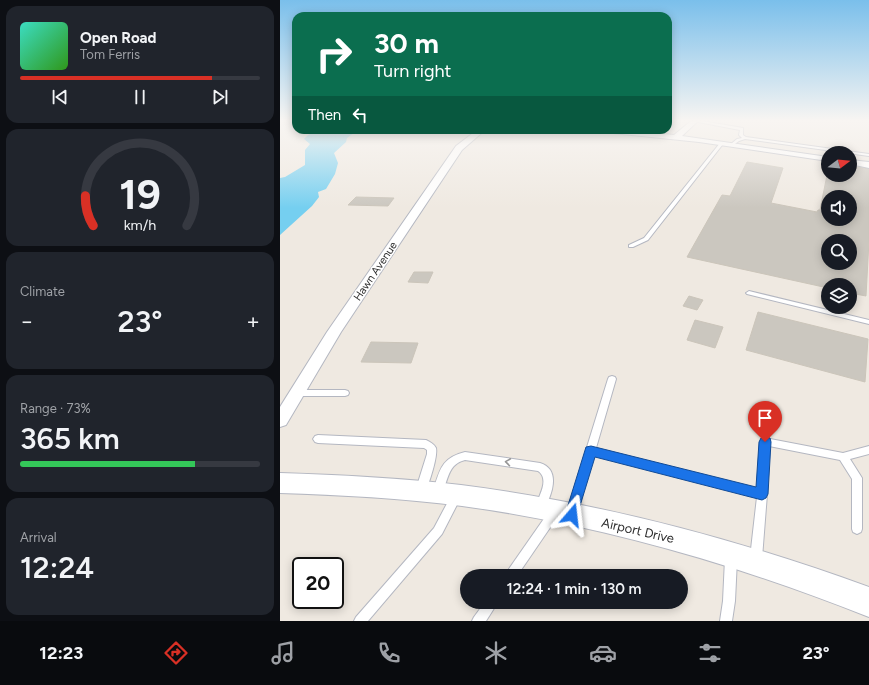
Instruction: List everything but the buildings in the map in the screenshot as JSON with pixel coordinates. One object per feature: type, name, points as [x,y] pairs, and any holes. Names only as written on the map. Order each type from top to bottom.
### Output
[{"type":"street","name":"Hawn Avenue","points":[[280,421],[334,332],[458,150]]},
{"type":"street","points":[[766,150],[821,158]]},
{"type":"street","points":[[857,163],[869,165]]},
{"type":"street","name":"Airport Drive","points":[[280,483],[438,493],[556,511],[731,554],[822,583],[869,602]]},
{"type":"lane","points":[[631,246],[646,239],[717,150]]},
{"type":"lane","points":[[832,150],[869,155]]},
{"type":"lane","points":[[748,292],[869,322]]},
{"type":"lane","points":[[515,569],[556,511],[591,451],[612,379]]},
{"type":"lane","points":[[296,393],[345,393]]},
{"type":"lane","points":[[318,439],[426,444],[431,448],[438,493],[438,531],[360,621]]},
{"type":"lane","points":[[755,561],[762,494],[765,442],[844,457],[869,450]]},
{"type":"lane","points":[[591,451],[762,494]]},
{"type":"lane","points":[[438,493],[449,463],[456,457],[465,456],[540,467],[546,470],[549,475],[556,511]]},
{"type":"lane","points":[[844,457],[857,478],[857,529]]},
{"type":"lane","points":[[726,621],[729,601],[731,554]]},
{"type":"lane","points":[[478,621],[487,609]]},
{"type":"water","points":[[305,150],[337,150],[334,153],[338,163],[335,174],[326,189],[318,192],[319,197],[312,206],[280,235],[280,178],[285,177],[305,165]]},
{"type":"route","points":[[572,515],[591,451],[762,494],[765,442]]}]
